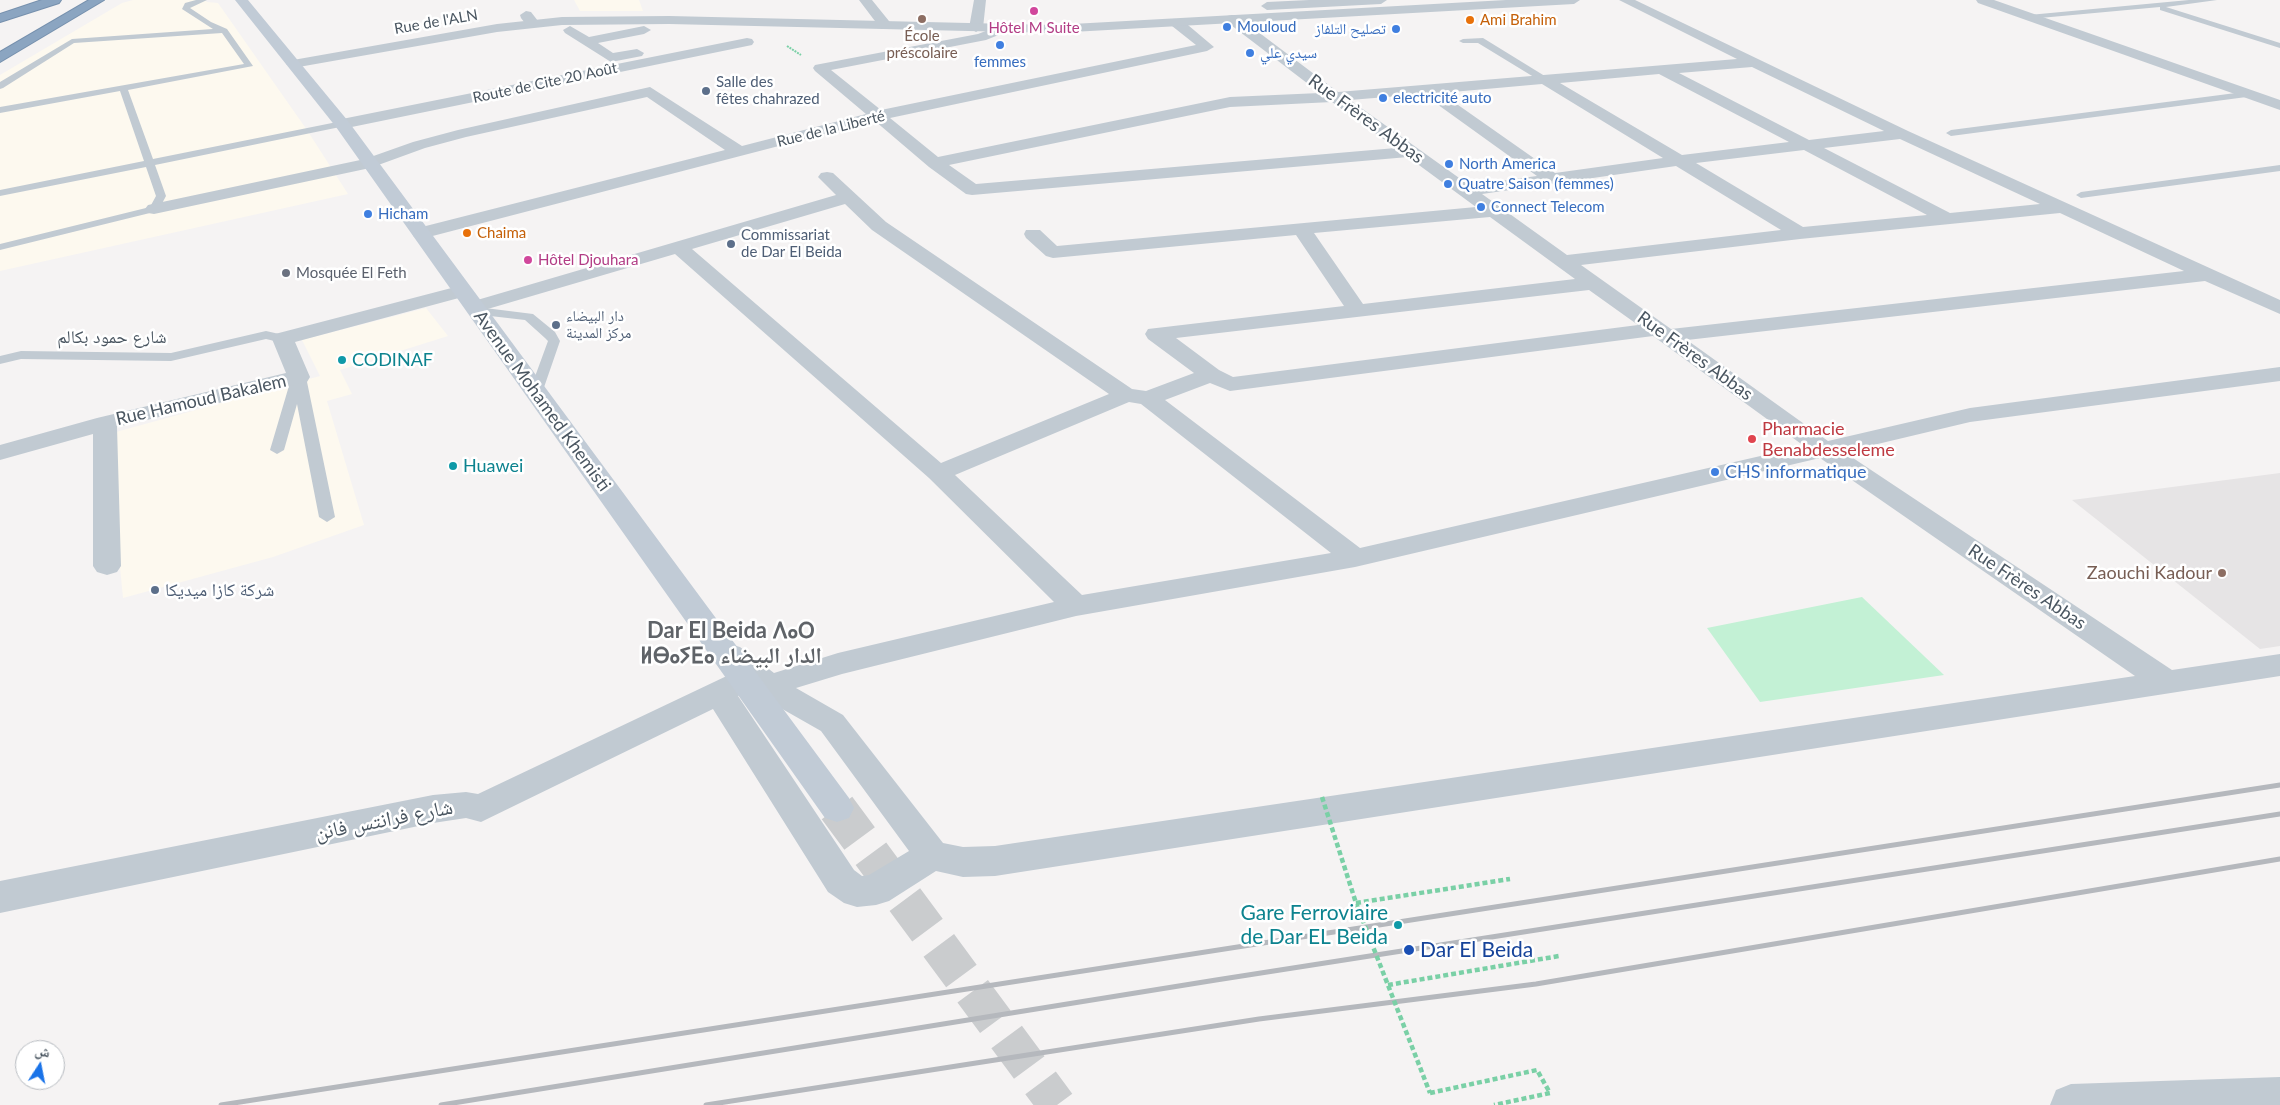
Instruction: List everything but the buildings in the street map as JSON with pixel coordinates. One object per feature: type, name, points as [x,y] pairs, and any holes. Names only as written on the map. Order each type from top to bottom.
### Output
[{"type":"highway","points":[[0,26],[55,0]]},
{"type":"highway","points":[[14,28],[66,0]]},
{"type":"highway","points":[[0,58],[98,0]]},
{"type":"highway","points":[[59,24],[114,0]]},
{"type":"highway","points":[[0,18],[35,8]]},
{"type":"main road","name":"Avenue Mohamed Khemisti","points":[[241,0],[342,124],[720,647]]},
{"type":"main road","points":[[745,686],[837,808]]},
{"type":"street","points":[[865,0],[886,26]]},
{"type":"street","points":[[976,28],[980,0]]},
{"type":"street","points":[[1266,8],[1372,0],[1382,5]]},
{"type":"street","name":"Rue de l'ALN","points":[[293,64],[530,19],[660,20],[1001,29],[1177,23],[1232,19],[1266,8],[1574,0]]},
{"type":"street","points":[[1626,0],[1902,134],[2280,308]]},
{"type":"street","points":[[1982,0],[2280,105]]},
{"type":"street","name":"Rue Frères Abbas","points":[[1232,19],[1250,42],[1334,97],[1468,191],[1825,450],[2165,681]]},
{"type":"street","points":[[1177,23],[1207,47]]},
{"type":"street","points":[[1001,29],[981,37],[820,68],[880,115],[935,163],[972,190],[1412,152]]},
{"type":"street","points":[[570,30],[626,67]]},
{"type":"street","points":[[587,41],[644,30]]},
{"type":"street","name":"Route de Cite 20 Août","points":[[342,124],[742,42],[723,36],[611,58]]},
{"type":"street","name":"Rue de la Liberté","points":[[421,233],[880,115],[1224,45]]},
{"type":"street","points":[[935,163],[1230,102],[1334,97],[1757,62]]},
{"type":"street","points":[[1662,70],[1948,219]]},
{"type":"street","points":[[1545,80],[1800,233]]},
{"type":"street","points":[[1426,89],[1551,178]]},
{"type":"street","points":[[154,209],[370,163],[419,145],[464,133],[650,92],[740,152]]},
{"type":"street","points":[[1468,191],[1681,160],[1902,134]]},
{"type":"street","points":[[827,177],[879,226],[1137,397],[1355,558]]},
{"type":"street","points":[[282,339],[471,303],[679,248],[849,197]]},
{"type":"street","points":[[1565,261],[1800,233],[2060,208]]},
{"type":"street","points":[[1033,234],[1053,252],[1495,211]]},
{"type":"street","points":[[1302,230],[1357,310]]},
{"type":"street","points":[[679,248],[938,473],[1076,606]]},
{"type":"street","points":[[1594,283],[1156,334],[1211,375],[1230,384],[1662,333],[2205,275]]},
{"type":"street","name":"Rue Hamoud Bakalem","points":[[0,453],[105,423],[299,377],[282,339]]},
{"type":"street","name":"شارع فرانتس فانن","points":[[0,897],[433,809],[466,805],[480,808],[745,686],[1076,606],[1355,558],[1970,415],[2280,374]]},
{"type":"street","points":[[938,473],[1137,397],[1211,375]]},
{"type":"street","points":[[105,423],[107,566]]},
{"type":"street","points":[[720,647],[745,686],[840,881],[857,892],[876,890],[932,855]]},
{"type":"street","points":[[745,686],[781,694],[832,723],[932,855],[963,862],[995,861],[2165,681],[2280,665]]},
{"type":"street","points":[[2072,1105],[2280,1097]]},
{"type":"lane","points":[[0,110],[249,66],[224,31],[208,24],[186,9],[188,5],[203,0]]},
{"type":"lane","points":[[2029,16],[2213,0]]},
{"type":"lane","points":[[2156,6],[2280,46]]},
{"type":"lane","points":[[0,86],[72,41],[224,31]]},
{"type":"lane","points":[[1463,41],[1480,40],[1545,80]]},
{"type":"lane","points":[[0,247],[154,209],[161,196],[122,88]]},
{"type":"lane","points":[[1951,133],[2251,94]]},
{"type":"lane","points":[[0,193],[342,124]]},
{"type":"lane","points":[[2081,195],[2280,168]]},
{"type":"lane","points":[[2268,169],[2280,174]]},
{"type":"lane","points":[[471,303],[529,317],[537,322],[554,340],[536,393]]},
{"type":"lane","name":"شارع حمود بكالم","points":[[0,360],[21,355],[171,357],[266,335],[282,339]]},
{"type":"lane","points":[[277,450],[299,377]]},
{"type":"lane","points":[[299,377],[327,517]]},
{"type":"path","points":[[1322,797],[1356,903],[1430,1093],[1537,1070],[1550,1093],[1494,1105]]},
{"type":"path","points":[[1356,903],[1510,879]]},
{"type":"path","points":[[1388,985],[1559,956]]},
{"type":"shaded area","points":[[133,0],[205,0],[218,3],[307,130],[348,194],[0,271],[0,75],[122,3]]},
{"type":"shaded area","points":[[574,0],[639,0],[643,11],[580,11]]},
{"type":"shaded area","points":[[426,308],[448,336],[340,370],[352,394],[327,401],[364,525],[273,557],[123,598],[114,506],[94,438],[320,376],[302,340]]},
{"type":"shaded area","name":"Zaouchi Kadour","points":[[2280,473],[2280,646],[2260,649],[2072,500]]},
{"type":"green space","points":[[1862,597],[1944,675],[1760,702],[1707,628]]},
{"type":"tunnel","points":[[837,808],[1057,1105]]},
{"type":"railway","points":[[221,1105],[2280,785]]},
{"type":"railway","points":[[441,1105],[1216,980],[2280,814]]},
{"type":"railway","points":[[706,1105],[1259,1019],[1536,984],[2280,859]]},
{"type":"place","name":"Hôtel M Suite","points":[[1034,11]]},
{"type":"place","name":"École préscolaire","points":[[922,19]]},
{"type":"place","name":"Ami Brahim","points":[[1470,20]]},
{"type":"place","name":"Mouloud","points":[[1227,27]]},
{"type":"place","name":"تصليح التلفاز","points":[[1396,29]]},
{"type":"place","name":"femmes","points":[[1000,45]]},
{"type":"place","name":"سيدي علي","points":[[1250,53]]},
{"type":"place","name":"Salle des fêtes chahrazed","points":[[706,91]]},
{"type":"place","name":"electricité auto","points":[[1383,98]]},
{"type":"place","name":"North America","points":[[1449,164]]},
{"type":"place","name":"Quatre Saison (femmes)","points":[[1448,184]]},
{"type":"place","name":"Connect Telecom","points":[[1481,207]]},
{"type":"place","name":"Hicham","points":[[368,214]]},
{"type":"place","name":"Chaima","points":[[467,233]]},
{"type":"place","name":"Commissariat de Dar El Beida","points":[[731,244]]},
{"type":"place","name":"Hôtel Djouhara","points":[[528,260]]},
{"type":"place","name":"Mosquée El Feth","points":[[286,273]]},
{"type":"place","name":"دار البيضاء مركز المدينة","points":[[556,325]]},
{"type":"place","name":"CODINAF","points":[[342,360]]},
{"type":"place","name":"Pharmacie Benabdesseleme","points":[[1752,439]]},
{"type":"place","name":"Huawei","points":[[453,466]]},
{"type":"place","name":"CHS informatique","points":[[1715,472]]},
{"type":"place","name":"Zaouchi Kadour","points":[[2222,573]]},
{"type":"place","name":"شركة كازا ميديكا","points":[[155,590]]},
{"type":"place","name":"Gare Ferroviaire de Dar EL Beida","points":[[1398,925]]},
{"type":"place","name":"Dar El Beida","points":[[1409,950]]},
{"type":"district","name":"Dar El Beida ⴷⴰⵔ ⵍⴱⴰⵢⴹⴰ الدار البيضاء","points":[[731,644]]}]
